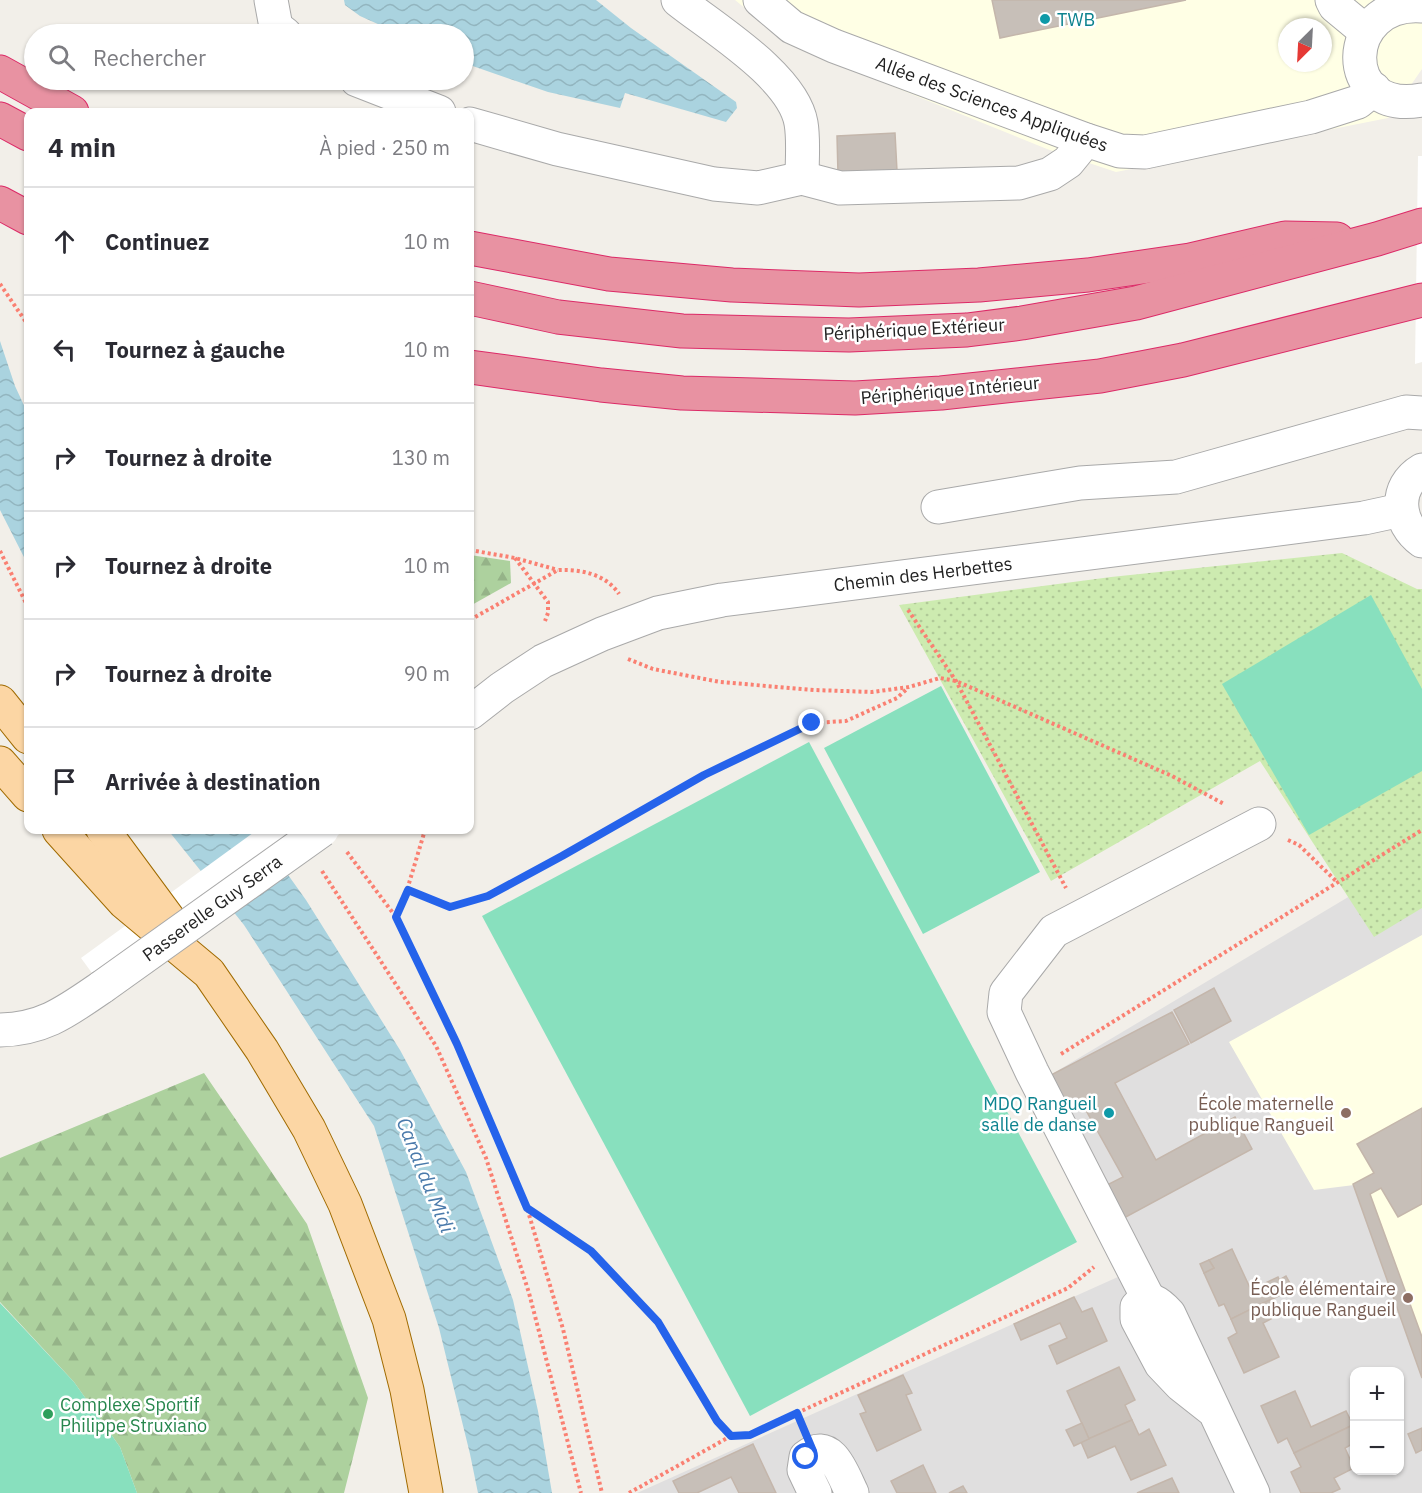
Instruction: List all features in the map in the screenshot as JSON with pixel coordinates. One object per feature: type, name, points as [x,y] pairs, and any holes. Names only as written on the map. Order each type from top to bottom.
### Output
[{"type":"highway","points":[[0,72],[24,85]]},
{"type":"highway","points":[[32,90],[65,108]]},
{"type":"highway","points":[[0,119],[24,132]]},
{"type":"highway","points":[[0,203],[24,216]]},
{"type":"highway","name":"Périphérique Extérieur","points":[[474,299],[558,317],[682,331],[849,335],[968,330],[1136,303],[1422,225]]},
{"type":"highway","points":[[474,249],[609,274],[732,285],[859,290],[979,285],[1088,275],[1190,260],[1285,238],[1377,239]]},
{"type":"highway","name":"Périphérique Intérieur","points":[[474,368],[591,384],[682,393],[855,398],[930,394],[1100,376],[1183,360],[1422,300]]},
{"type":"main road","points":[[0,702],[24,732]]},
{"type":"main road","points":[[0,763],[24,790]]},
{"type":"main road","points":[[63,834],[124,902],[209,974]]},
{"type":"main road","points":[[105,834],[209,974],[262,1050],[309,1128],[345,1204],[389,1319],[407,1390],[426,1493]]},
{"type":"street","points":[[271,0],[275,24]]},
{"type":"street","points":[[678,0],[772,72],[791,99],[801,121],[802,178]]},
{"type":"street","name":"Allée des Sciences Appliquées","points":[[760,0],[792,27],[834,46],[1120,151],[1145,152],[1311,117],[1358,102],[1374,89]]},
{"type":"street","points":[[1332,0],[1335,6],[1364,30]]},
{"type":"street","points":[[1422,6],[1407,4],[1382,11],[1364,30],[1358,50],[1362,72],[1374,89],[1396,101],[1409,103],[1422,100]]},
{"type":"street","points":[[382,90],[428,108]]},
{"type":"street","points":[[474,125],[557,149],[714,184],[758,188],[802,178],[840,188],[1018,183],[1050,174],[1068,162],[1086,140]]},
{"type":"street","points":[[938,507],[1080,483],[1176,477],[1406,412],[1422,413]]},
{"type":"street","points":[[1420,465],[1405,490],[1401,510],[1407,527],[1422,541]]},
{"type":"street","name":"Chemin des Herbettes","points":[[474,710],[543,661],[602,634],[658,613],[734,599],[1364,518],[1401,510]]},
{"type":"street","points":[[1253,1493],[1169,1314],[1159,1303],[1149,1299],[1032,1072],[1004,1012],[1006,993],[1054,931],[1259,824]]},
{"type":"street","name":"Passerelle Guy Serra","points":[[0,1030],[39,1025],[67,1012],[333,838]]},
{"type":"street","points":[[815,1493],[804,1470],[806,1457],[813,1451],[824,1451],[833,1457],[852,1493]]},
{"type":"path","points":[[0,284],[24,319]]},
{"type":"path","points":[[0,551],[24,599]]},
{"type":"path","points":[[474,551],[515,558],[558,570],[572,569],[592,574],[612,584],[617,590]]},
{"type":"path","points":[[515,558],[548,602],[545,621]]},
{"type":"path","points":[[474,618],[558,570]]},
{"type":"path","points":[[904,604],[956,681],[1082,916]]},
{"type":"path","points":[[625,658],[652,669],[720,682],[849,691],[872,692],[909,687],[940,678],[956,681],[1172,776],[1299,845],[1337,882]]},
{"type":"path","points":[[408,890],[450,907],[488,896],[704,775],[812,723],[846,721],[897,698],[909,687]]},
{"type":"path","points":[[1032,1072],[1422,830]]},
{"type":"path","points":[[396,917],[408,890],[424,834]]},
{"type":"path","points":[[333,838],[396,917],[457,1044],[527,1208],[563,1329],[602,1493]]},
{"type":"path","points":[[321,869],[436,1046],[486,1158],[529,1293],[581,1493]]},
{"type":"path","points":[[527,1208],[591,1251],[658,1322],[717,1421],[731,1436]]},
{"type":"path","points":[[628,1493],[731,1436],[750,1435],[1068,1288],[1092,1270],[1100,1260],[1123,1249]]},
{"type":"path","points":[[797,1413],[813,1451]]},
{"type":"shaded area","points":[[735,0],[1422,0],[1422,69],[1388,118],[1116,172],[1047,149],[790,45]]},
{"type":"shaded area","points":[[1422,853],[1422,1493],[637,1493],[1149,1263],[1047,1077]]},
{"type":"shaded area","name":"École maternelle publique Rangueil","points":[[1422,935],[1422,1378],[1354,1185],[1314,1190],[1229,1042]]},
{"type":"green space","points":[[1342,553],[1417,589],[1422,589],[1422,908],[1374,937],[1260,761],[1051,881],[899,605],[1111,577]]},
{"type":"green space","points":[[474,556],[510,561],[511,583],[474,604]]},
{"type":"green space","points":[[1371,595],[1422,689],[1422,771],[1309,835],[1222,684]]},
{"type":"green space","points":[[941,686],[1040,872],[923,934],[824,748]]},
{"type":"green space","points":[[809,742],[1077,1242],[750,1416],[482,916]]},
{"type":"green space","points":[[204,1073],[307,1224],[368,1398],[344,1493],[137,1493],[120,1447],[74,1382],[0,1302],[0,1158]]},
{"type":"green space","name":"Complexe Sportif Philippe Struxiano","points":[[0,1303],[74,1382],[120,1447],[137,1493],[0,1493]]},
{"type":"water","points":[[344,0],[596,0],[631,28],[736,102],[737,108],[726,122],[625,93],[620,108],[548,92],[474,66],[474,24],[378,24],[360,16],[345,5]]},
{"type":"water","points":[[0,341],[24,405],[24,557],[0,510]]},
{"type":"water","name":"Canal du Midi","points":[[171,834],[259,834],[306,900],[400,1050],[466,1172],[513,1300],[538,1411],[552,1493],[478,1493],[439,1328],[374,1126],[244,925]]},
{"type":"pier","points":[[1418,156],[1422,156],[1422,362],[1415,364]]},
{"type":"pier","points":[[252,834],[339,834],[111,999],[81,958]]},
{"type":"building","name":"TWB","points":[[992,0],[1186,0],[1000,38]]},
{"type":"building","points":[[895,133],[897,171],[838,174],[837,136]]},
{"type":"building","points":[[1214,988],[1231,1021],[1191,1043],[1174,1010]]},
{"type":"building","name":"MDQ Rangueil salle de danse","points":[[1172,1012],[1189,1044],[1115,1083],[1156,1160],[1235,1117],[1252,1149],[1124,1218],[1107,1185],[1123,1177],[1083,1105],[1092,1100],[1090,1097],[1066,1110],[1049,1076]]},
{"type":"building","points":[[1422,1108],[1422,1204],[1398,1217],[1381,1188],[1370,1194],[1422,1337],[1422,1378],[1353,1184],[1374,1173],[1357,1144]]},
{"type":"building","points":[[1232,1249],[1251,1290],[1278,1277],[1285,1293],[1231,1319],[1224,1304],[1219,1306],[1204,1273],[1214,1268],[1209,1260]]},
{"type":"building","points":[[1209,1260],[1214,1268],[1204,1273],[1200,1264]]},
{"type":"building","points":[[1286,1276],[1291,1285],[1284,1289],[1279,1280]]},
{"type":"building","points":[[1074,1297],[1082,1312],[1092,1308],[1107,1341],[1057,1364],[1049,1346],[1067,1338],[1060,1323],[1021,1340],[1014,1324]]},
{"type":"building","points":[[1272,1299],[1276,1306],[1266,1310],[1263,1303]]},
{"type":"building","points":[[1263,1303],[1271,1319],[1263,1323],[1279,1357],[1244,1373],[1228,1338],[1237,1333],[1231,1319]]},
{"type":"building","points":[[1119,1367],[1135,1400],[1125,1405],[1132,1420],[1089,1439],[1067,1391]]},
{"type":"building","points":[[903,1375],[912,1393],[906,1395],[921,1430],[877,1451],[860,1414],[866,1412],[858,1395]]},
{"type":"building","points":[[1295,1391],[1311,1427],[1346,1411],[1350,1419],[1350,1426],[1294,1453],[1287,1438],[1278,1443],[1261,1406]]},
{"type":"building","points":[[1132,1420],[1139,1435],[1149,1429],[1166,1465],[1131,1480],[1115,1446],[1088,1458],[1081,1442]]},
{"type":"building","points":[[1082,1423],[1089,1439],[1074,1446],[1066,1430]]},
{"type":"building","points":[[1350,1426],[1350,1445],[1345,1448],[1350,1459],[1350,1470],[1334,1478],[1340,1489],[1331,1493],[1301,1493],[1291,1472],[1301,1467],[1294,1453]]},
{"type":"building","points":[[1422,1428],[1422,1450],[1416,1453],[1408,1434]]},
{"type":"building","points":[[753,1444],[776,1493],[739,1493],[731,1477],[697,1493],[679,1493],[673,1481]]},
{"type":"building","points":[[923,1465],[936,1493],[897,1493],[891,1481]]},
{"type":"building","points":[[1172,1478],[1179,1493],[1137,1493]]},
{"type":"building","points":[[963,1486],[967,1493],[949,1493]]},
{"type":"place","name":"TWB","points":[[1045,19]]},
{"type":"place","name":"MDQ Rangueil salle de danse","points":[[1109,1113]]},
{"type":"place","name":"École maternelle publique Rangueil","points":[[1346,1113]]},
{"type":"place","name":"École élémentaire publique Rangueil","points":[[1408,1298]]},
{"type":"place","name":"Complexe Sportif Philippe Struxiano","points":[[48,1414]]},
{"type":"route","points":[[806,1457],[813,1451],[797,1413],[750,1435],[731,1436],[717,1421],[658,1322],[591,1251],[527,1208],[457,1044],[396,917],[408,890],[450,907],[488,896],[704,775],[812,723]]}]
